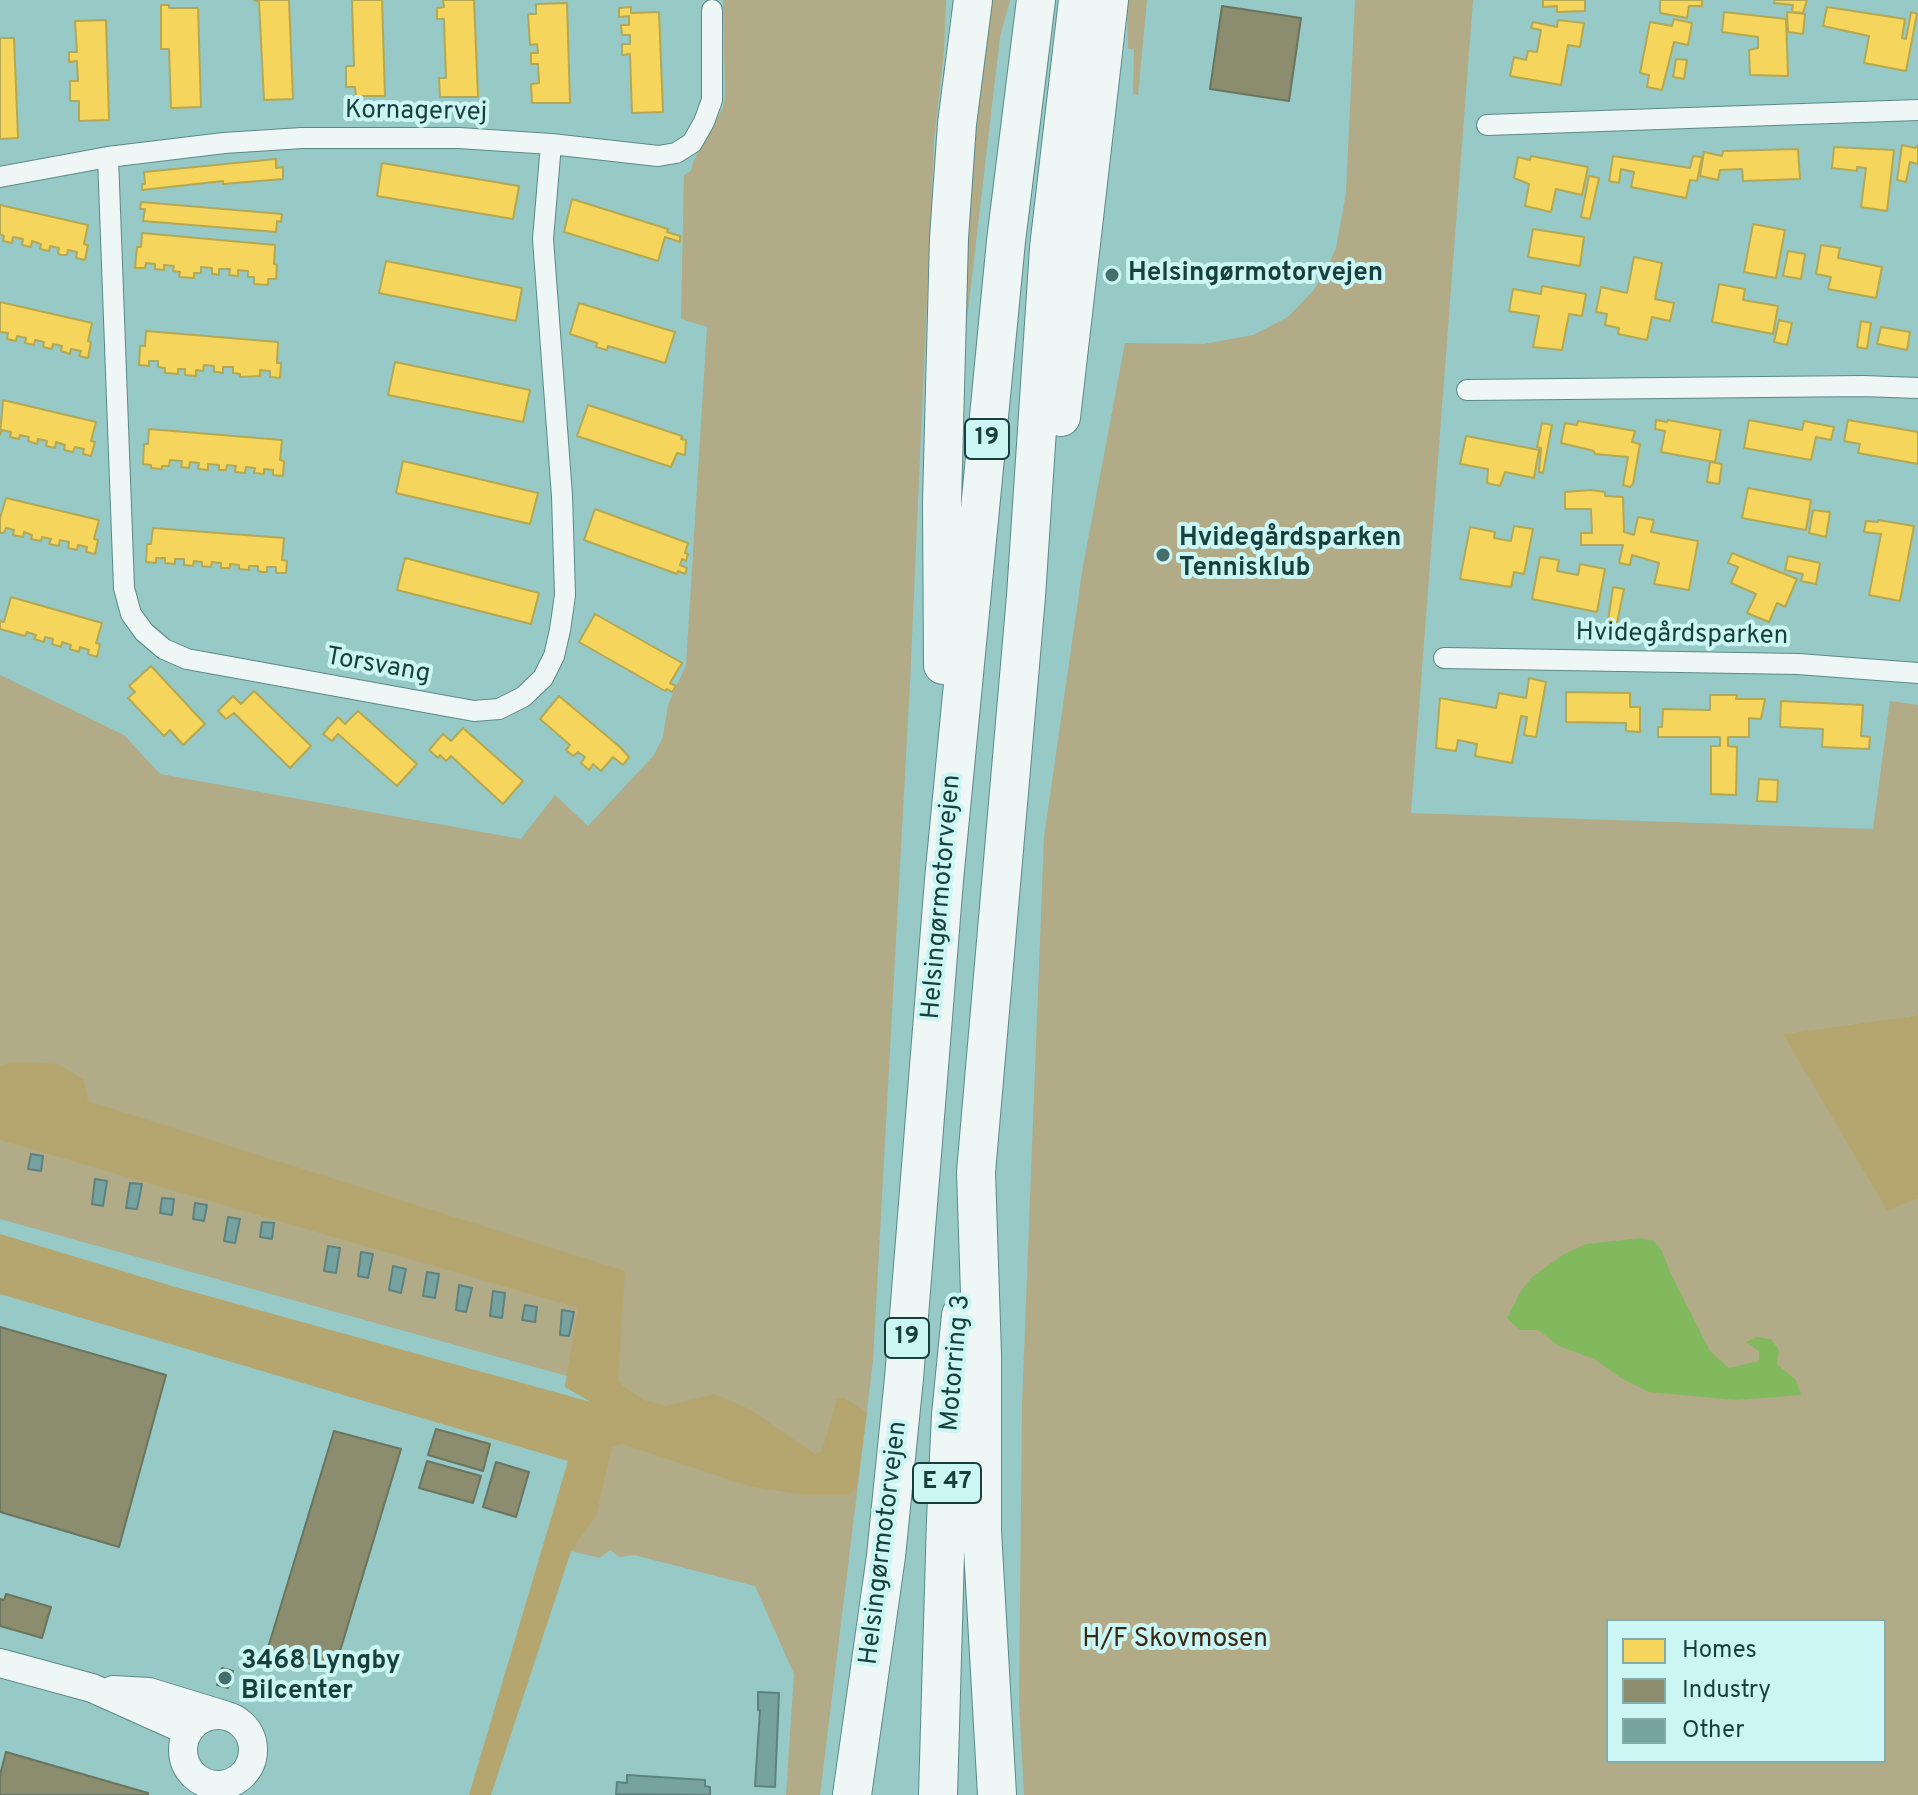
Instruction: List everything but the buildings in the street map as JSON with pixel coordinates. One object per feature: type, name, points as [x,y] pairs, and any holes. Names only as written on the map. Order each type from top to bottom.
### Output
[{"type":"highway","points":[[961,0],[966,49]]},
{"type":"highway","points":[[944,880],[942,502],[949,238],[973,0]]},
{"type":"highway","name":"Helsingørmotorvejen","points":[[852,1795],[886,1556],[904,1378],[944,880],[1006,241],[1036,0]]},
{"type":"highway","name":"19","points":[[997,1795],[982,1531],[982,1355],[976,1172],[1026,596],[1049,248],[1078,0]]},
{"type":"highway","points":[[1026,596],[1064,404],[1109,0]]},
{"type":"highway","name":"Motorring 3","points":[[938,1795],[941,1634],[951,1415],[976,1172]]},
{"type":"street","name":"Kornagervej","points":[[0,177],[108,157],[224,143],[314,138],[459,138],[658,156],[676,153],[692,143],[712,100],[712,10]]},
{"type":"street","points":[[1487,125],[1918,110]]},
{"type":"street","name":"Torsvang","points":[[108,157],[124,588],[131,614],[144,632],[164,649],[187,659],[474,711],[499,709],[523,697],[543,678],[554,656],[565,595],[562,496],[543,239],[551,144]]},
{"type":"street","points":[[1467,390],[1918,388]]},
{"type":"street","name":"Hvidegårdsparken","points":[[1444,658],[1798,664],[1918,673]]},
{"type":"street","points":[[0,1663],[92,1688],[188,1731]]},
{"type":"street","points":[[92,1688],[149,1692],[225,1715],[240,1722],[251,1736],[252,1761],[247,1771],[217,1789],[197,1779],[184,1762],[182,1751],[188,1731],[204,1717],[225,1715]]},
{"type":"green space","points":[[723,0],[946,0],[934,141],[910,683],[873,1361],[820,1795],[786,1795],[794,1674],[755,1586],[634,1555],[620,1557],[610,1550],[600,1558],[571,1551],[595,1404],[565,1387],[567,1376],[0,1219],[0,675],[124,735],[160,774],[521,839],[555,795],[588,826],[654,755],[663,737],[668,705],[686,665],[707,327],[681,319],[684,175],[691,171],[723,108]]},
{"type":"green space","points":[[983,0],[1010,0],[1000,37],[964,345],[967,173]]},
{"type":"green space","points":[[1127,0],[1147,0],[1138,95],[1133,94],[1134,49],[1128,49]]},
{"type":"green space","name":"H/F Skovmosen","points":[[1355,0],[1473,0],[1411,813],[1873,829],[1890,701],[1918,705],[1918,1015],[1784,1034],[1887,1209],[1918,1199],[1918,1795],[1024,1795],[1019,1703],[1022,1405],[1044,837],[1083,566],[1125,343],[1204,344],[1253,335],[1288,317],[1313,291],[1336,248],[1346,193]]},
{"type":"shaded area","points":[[1918,1015],[1918,1199],[1887,1210],[1783,1034]]},
{"type":"shaded area","points":[[11,1062],[58,1064],[84,1080],[88,1101],[625,1271],[618,1382],[644,1400],[666,1406],[715,1394],[749,1409],[815,1454],[822,1451],[837,1398],[844,1398],[867,1413],[857,1487],[848,1495],[804,1495],[749,1486],[622,1444],[612,1447],[596,1516],[571,1551],[491,1795],[469,1795],[568,1461],[0,1294],[0,1234],[172,1286],[591,1402],[565,1387],[578,1308],[0,1140],[0,1066]]},
{"type":"shaded area","points":[[1641,1238],[1654,1241],[1662,1251],[1710,1351],[1729,1368],[1759,1361],[1759,1351],[1746,1342],[1756,1337],[1771,1339],[1779,1350],[1777,1364],[1796,1380],[1801,1395],[1736,1400],[1649,1392],[1621,1378],[1594,1359],[1559,1346],[1538,1330],[1520,1330],[1507,1318],[1532,1277],[1564,1254],[1586,1244]]},
{"type":"place","name":"Helsingørmotorvejen","points":[[1112,275]]},
{"type":"place","name":"Hvidegårdsparken Tennisklub","points":[[1163,555]]},
{"type":"place","name":"3468 Lyngby Bilcenter","points":[[225,1678]]}]
